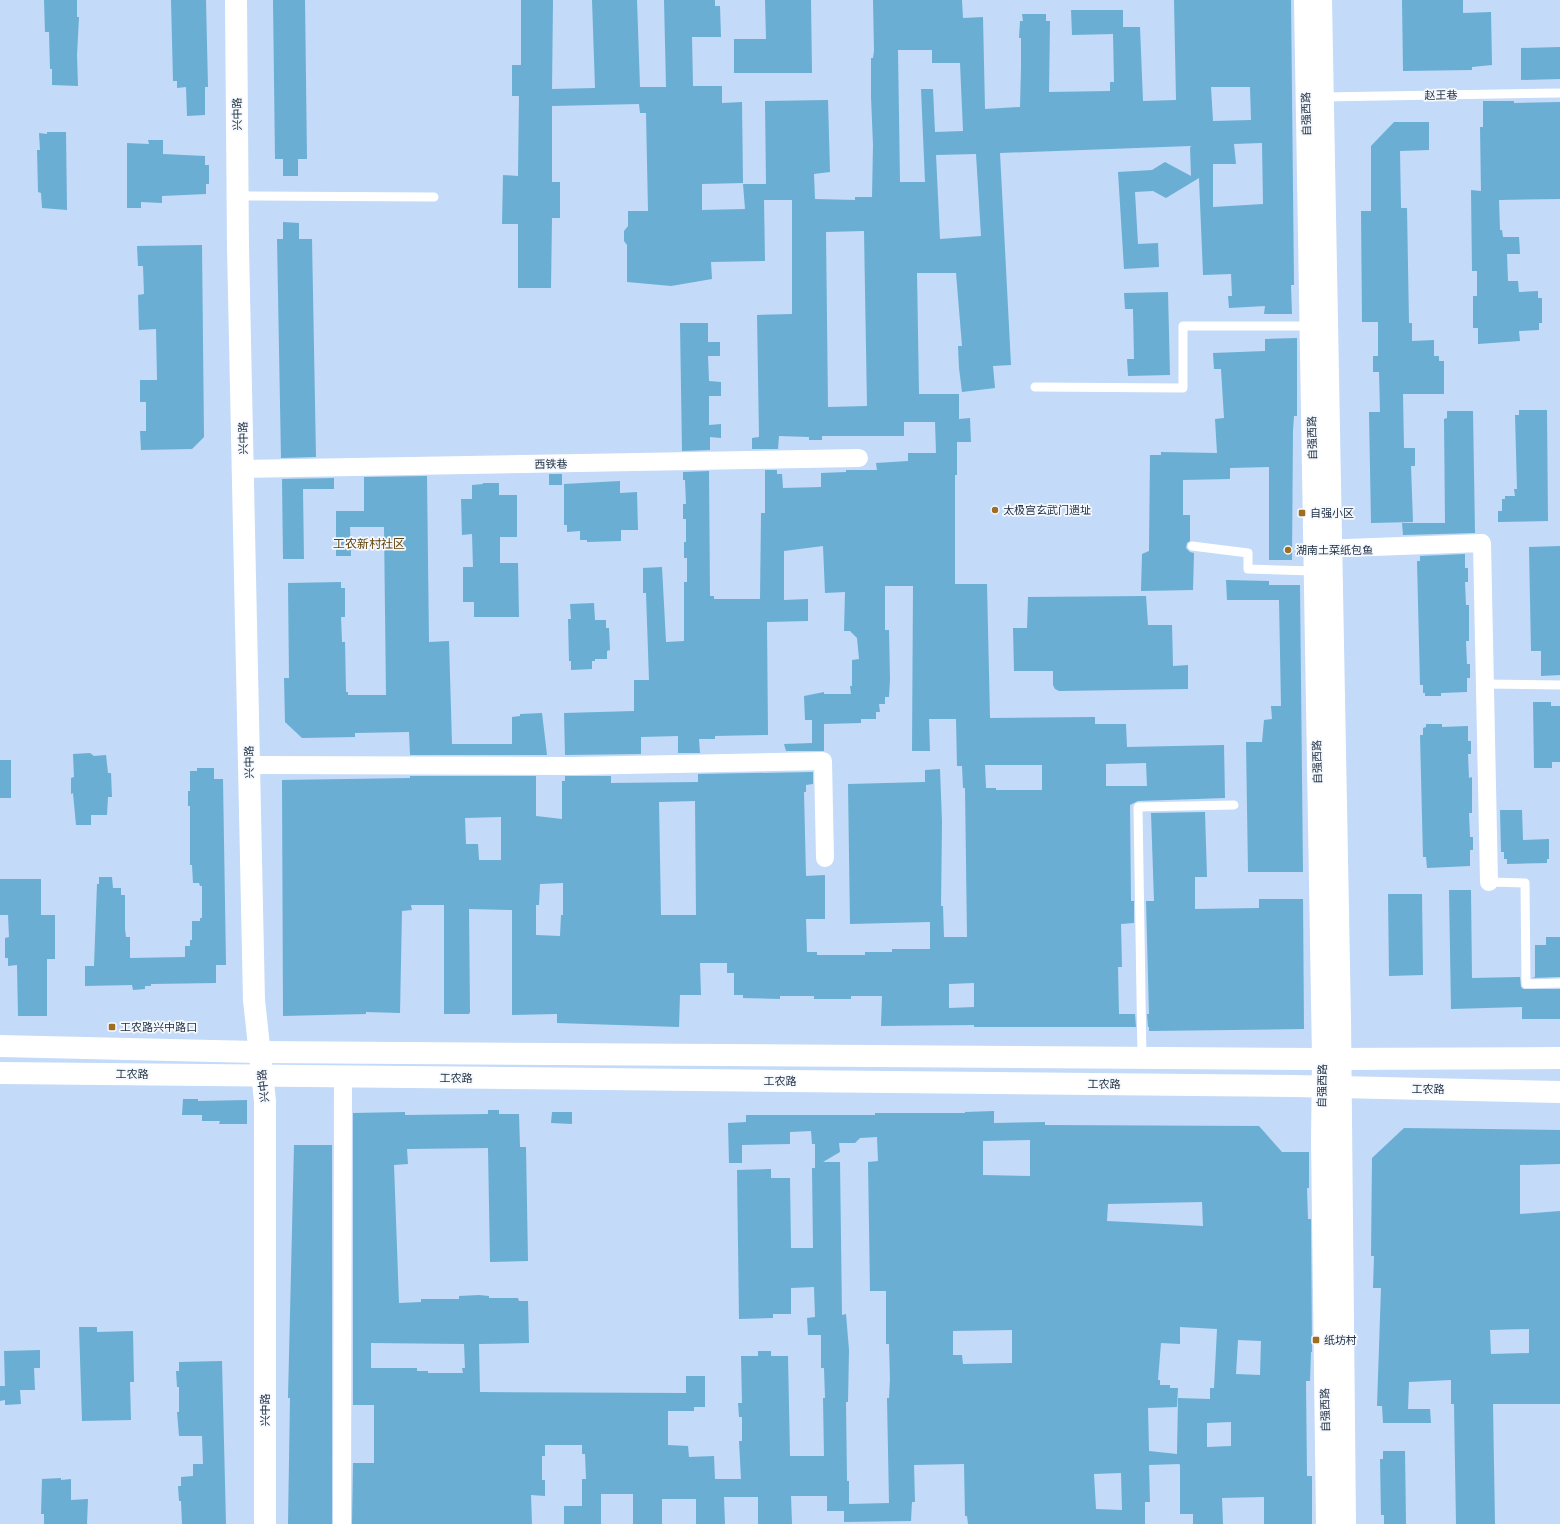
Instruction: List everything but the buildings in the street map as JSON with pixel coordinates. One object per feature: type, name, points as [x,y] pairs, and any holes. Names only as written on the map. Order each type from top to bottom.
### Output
[{"type":"main road","name":"兴中路","points":[[236,0],[238,196],[254,1000],[266,1101],[265,1524]]},
{"type":"main road","name":"自强西路","points":[[1305,0],[1310,326],[1322,548],[1314,571],[1332,1059]]},
{"type":"main road","name":"自强西路","points":[[1321,0],[1323,97],[1322,548],[1332,1059],[1327,1524]]},
{"type":"main road","points":[[0,1046],[260,1052],[1332,1059],[1560,1058]]},
{"type":"main road","name":"工农路","points":[[0,1073],[1331,1087],[1560,1092]]},
{"type":"main road","name":"自强西路","points":[[1331,1087],[1345,1524]]},
{"type":"street","name":"西铁巷","points":[[243,469],[859,458]]},
{"type":"street","points":[[1322,548],[1482,544],[1489,882]]},
{"type":"street","points":[[249,765],[574,766],[823,761],[825,858]]},
{"type":"street","points":[[342,1524],[343,1077]]},
{"type":"lane","name":"赵王巷","points":[[1323,97],[1560,93]]},
{"type":"lane","points":[[238,196],[434,197]]},
{"type":"lane","points":[[1035,386],[1183,388],[1184,326],[1310,326]]},
{"type":"lane","points":[[1192,546],[1248,553],[1248,570],[1314,571]]},
{"type":"lane","points":[[1485,684],[1560,685]]},
{"type":"lane","points":[[1142,1058],[1138,807],[1234,805]]},
{"type":"lane","points":[[1489,882],[1524,882],[1526,984],[1560,983]]},
{"type":"place","name":"太极宫玄武门遗址","points":[[995,510]]},
{"type":"place","name":"自强小区","points":[[1302,513]]},
{"type":"place","name":"湖南土菜纸包鱼","points":[[1288,550]]},
{"type":"place","name":"工农路兴中路口","points":[[112,1027]]},
{"type":"place","name":"纸坊村","points":[[1316,1340]]},
{"type":"district","name":"工农新村社区","points":[[369,543]]}]
